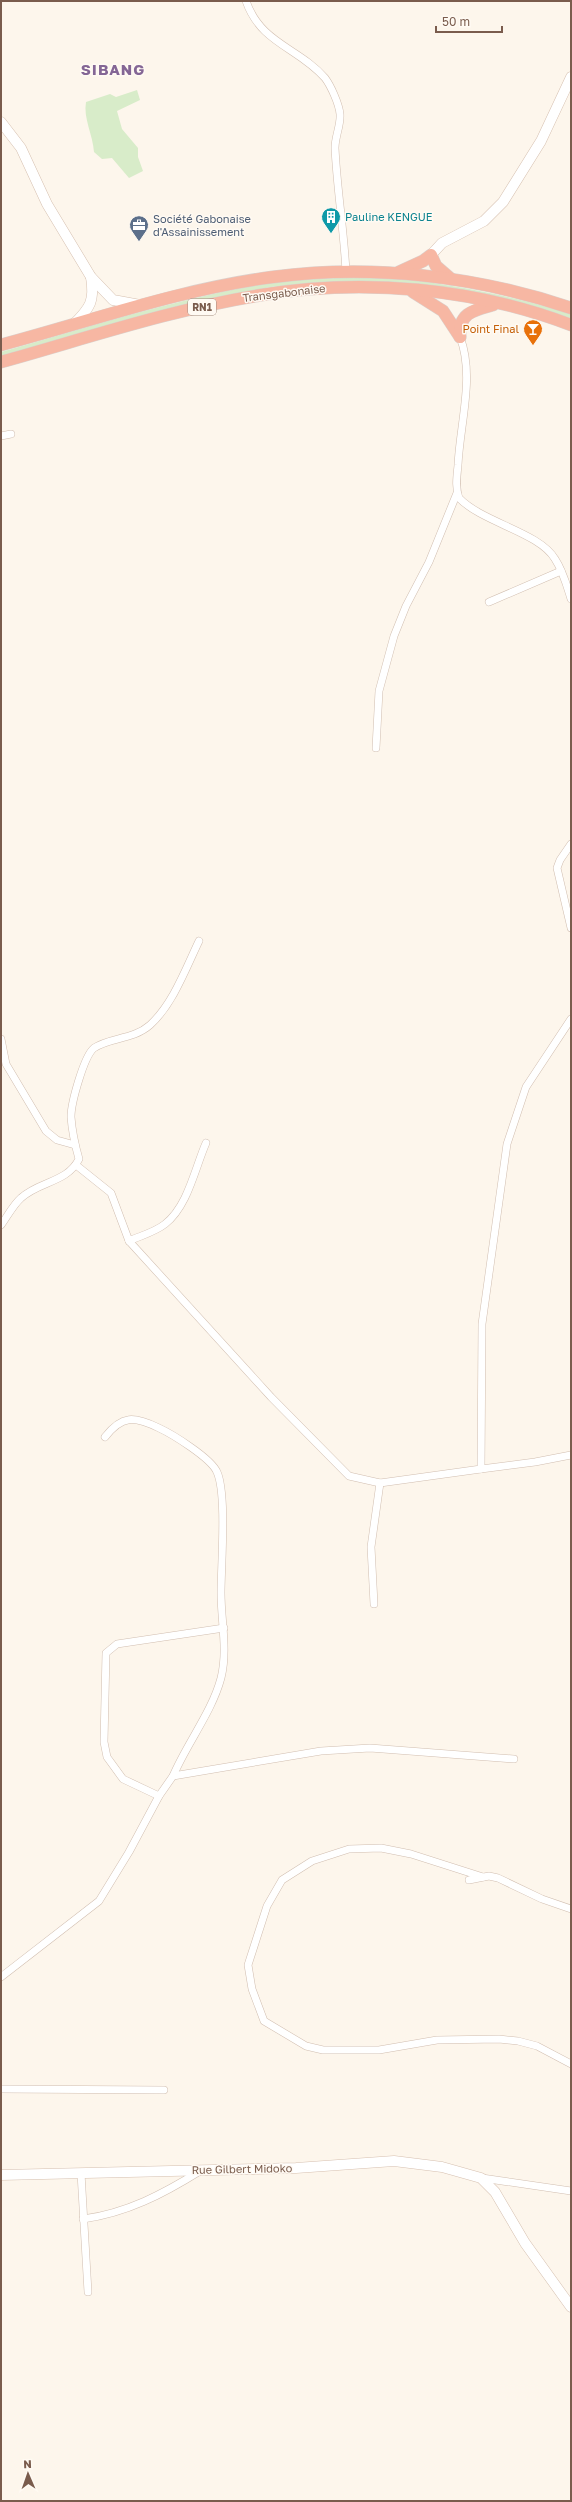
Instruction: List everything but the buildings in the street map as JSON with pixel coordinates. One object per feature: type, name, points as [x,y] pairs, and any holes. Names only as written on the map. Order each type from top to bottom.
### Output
[{"type":"highway","points":[[397,273],[423,261],[431,255],[436,266],[452,279]]},
{"type":"highway","name":"Transgabonaise","points":[[1,345],[144,305],[273,277],[346,272],[397,273]]},
{"type":"highway","name":"RN1","points":[[397,273],[452,279],[526,294],[571,308]]},
{"type":"highway","name":"Transgabonaise","points":[[1,362],[198,308],[262,294],[353,287],[409,290],[460,296],[501,304],[571,325]]},
{"type":"highway","points":[[409,290],[443,311],[460,337]]},
{"type":"highway","points":[[460,337],[462,320],[469,312],[480,308],[501,304]]},
{"type":"main road","points":[[431,255],[450,238],[484,221],[503,202],[541,140],[571,77]]},
{"type":"main road","points":[[1,122],[21,148],[47,204],[91,277],[113,300],[144,305]]},
{"type":"main road","points":[[71,326],[88,310],[92,290],[91,277]]},
{"type":"main road","name":"Rue Gilbert Midoko","points":[[1,2174],[201,2170],[408,2161],[442,2167],[482,2178]]},
{"type":"main road","points":[[482,2178],[495,2192],[525,2243],[571,2307]]},
{"type":"street","points":[[246,1],[253,19],[269,36],[315,68],[326,80],[333,93],[340,114],[335,146],[346,272]]},
{"type":"street","points":[[376,748],[379,691],[394,636],[406,606],[429,562],[457,493],[468,368],[466,352],[460,337]]},
{"type":"street","points":[[1,436],[11,434]]},
{"type":"street","points":[[457,493],[464,503],[482,515],[544,548],[555,558],[561,570],[571,599]]},
{"type":"street","points":[[489,602],[561,570]]},
{"type":"street","points":[[571,844],[560,860],[557,868],[571,928]]},
{"type":"street","points":[[1,1226],[21,1198],[56,1181],[76,1165],[79,1159],[75,1145],[71,1115],[76,1091],[87,1058],[93,1049],[100,1045],[125,1039],[150,1025],[172,994],[199,941]]},
{"type":"street","points":[[481,1468],[482,1324],[507,1144],[526,1087],[571,1019]]},
{"type":"street","points":[[1,1039],[6,1064],[46,1131],[57,1140],[75,1145]]},
{"type":"street","points":[[128,1241],[165,1225],[176,1212],[187,1191],[206,1143]]},
{"type":"street","points":[[76,1165],[111,1193],[128,1241],[271,1397],[349,1476],[380,1484],[571,1455]]},
{"type":"street","points":[[1,1977],[99,1901],[126,1858],[159,1796],[173,1776],[182,1755],[213,1699],[218,1684],[224,1653],[221,1497],[217,1471],[199,1454],[161,1429],[142,1420],[125,1419],[113,1426],[105,1437]]},
{"type":"street","points":[[374,1604],[371,1547],[380,1484]]},
{"type":"street","points":[[159,1796],[132,1786],[122,1779],[107,1757],[104,1742],[106,1652],[117,1644],[224,1628]]},
{"type":"street","points":[[173,1776],[321,1751],[370,1748],[514,1759]]},
{"type":"street","points":[[571,1909],[542,1899],[498,1878],[483,1877],[411,1854],[381,1848],[349,1849],[312,1861],[282,1880],[267,1906],[248,1965],[252,1989],[264,2021],[306,2046],[323,2050],[379,2050],[438,2040],[500,2039],[518,2041],[537,2046],[571,2064]]},
{"type":"street","points":[[470,1880],[483,1877]]},
{"type":"street","points":[[1,2089],[164,2090]]},
{"type":"street","points":[[83,2219],[122,2212],[151,2199],[201,2170]]},
{"type":"street","points":[[81,2173],[88,2292]]},
{"type":"street","points":[[482,2178],[571,2191]]},
{"type":"green space","points":[[137,90],[140,100],[117,111],[122,129],[138,148],[138,157],[143,171],[129,178],[112,158],[102,159],[94,152],[85,108],[86,102],[110,94],[116,97]]},
{"type":"green space","points":[[387,277],[457,287],[525,301],[571,314],[571,319],[550,312],[425,285],[387,282],[321,282],[271,287],[219,297],[1,356],[1,352],[100,323],[235,289],[298,280]]},
{"type":"place","name":"Pauline KENGUE","points":[[331,234]]},
{"type":"place","name":"Société Gabonaise d'Assainissement","points":[[139,242]]},
{"type":"place","name":"Point Final","points":[[533,346]]},
{"type":"district","name":"SIBANG","points":[[113,70]]}]
